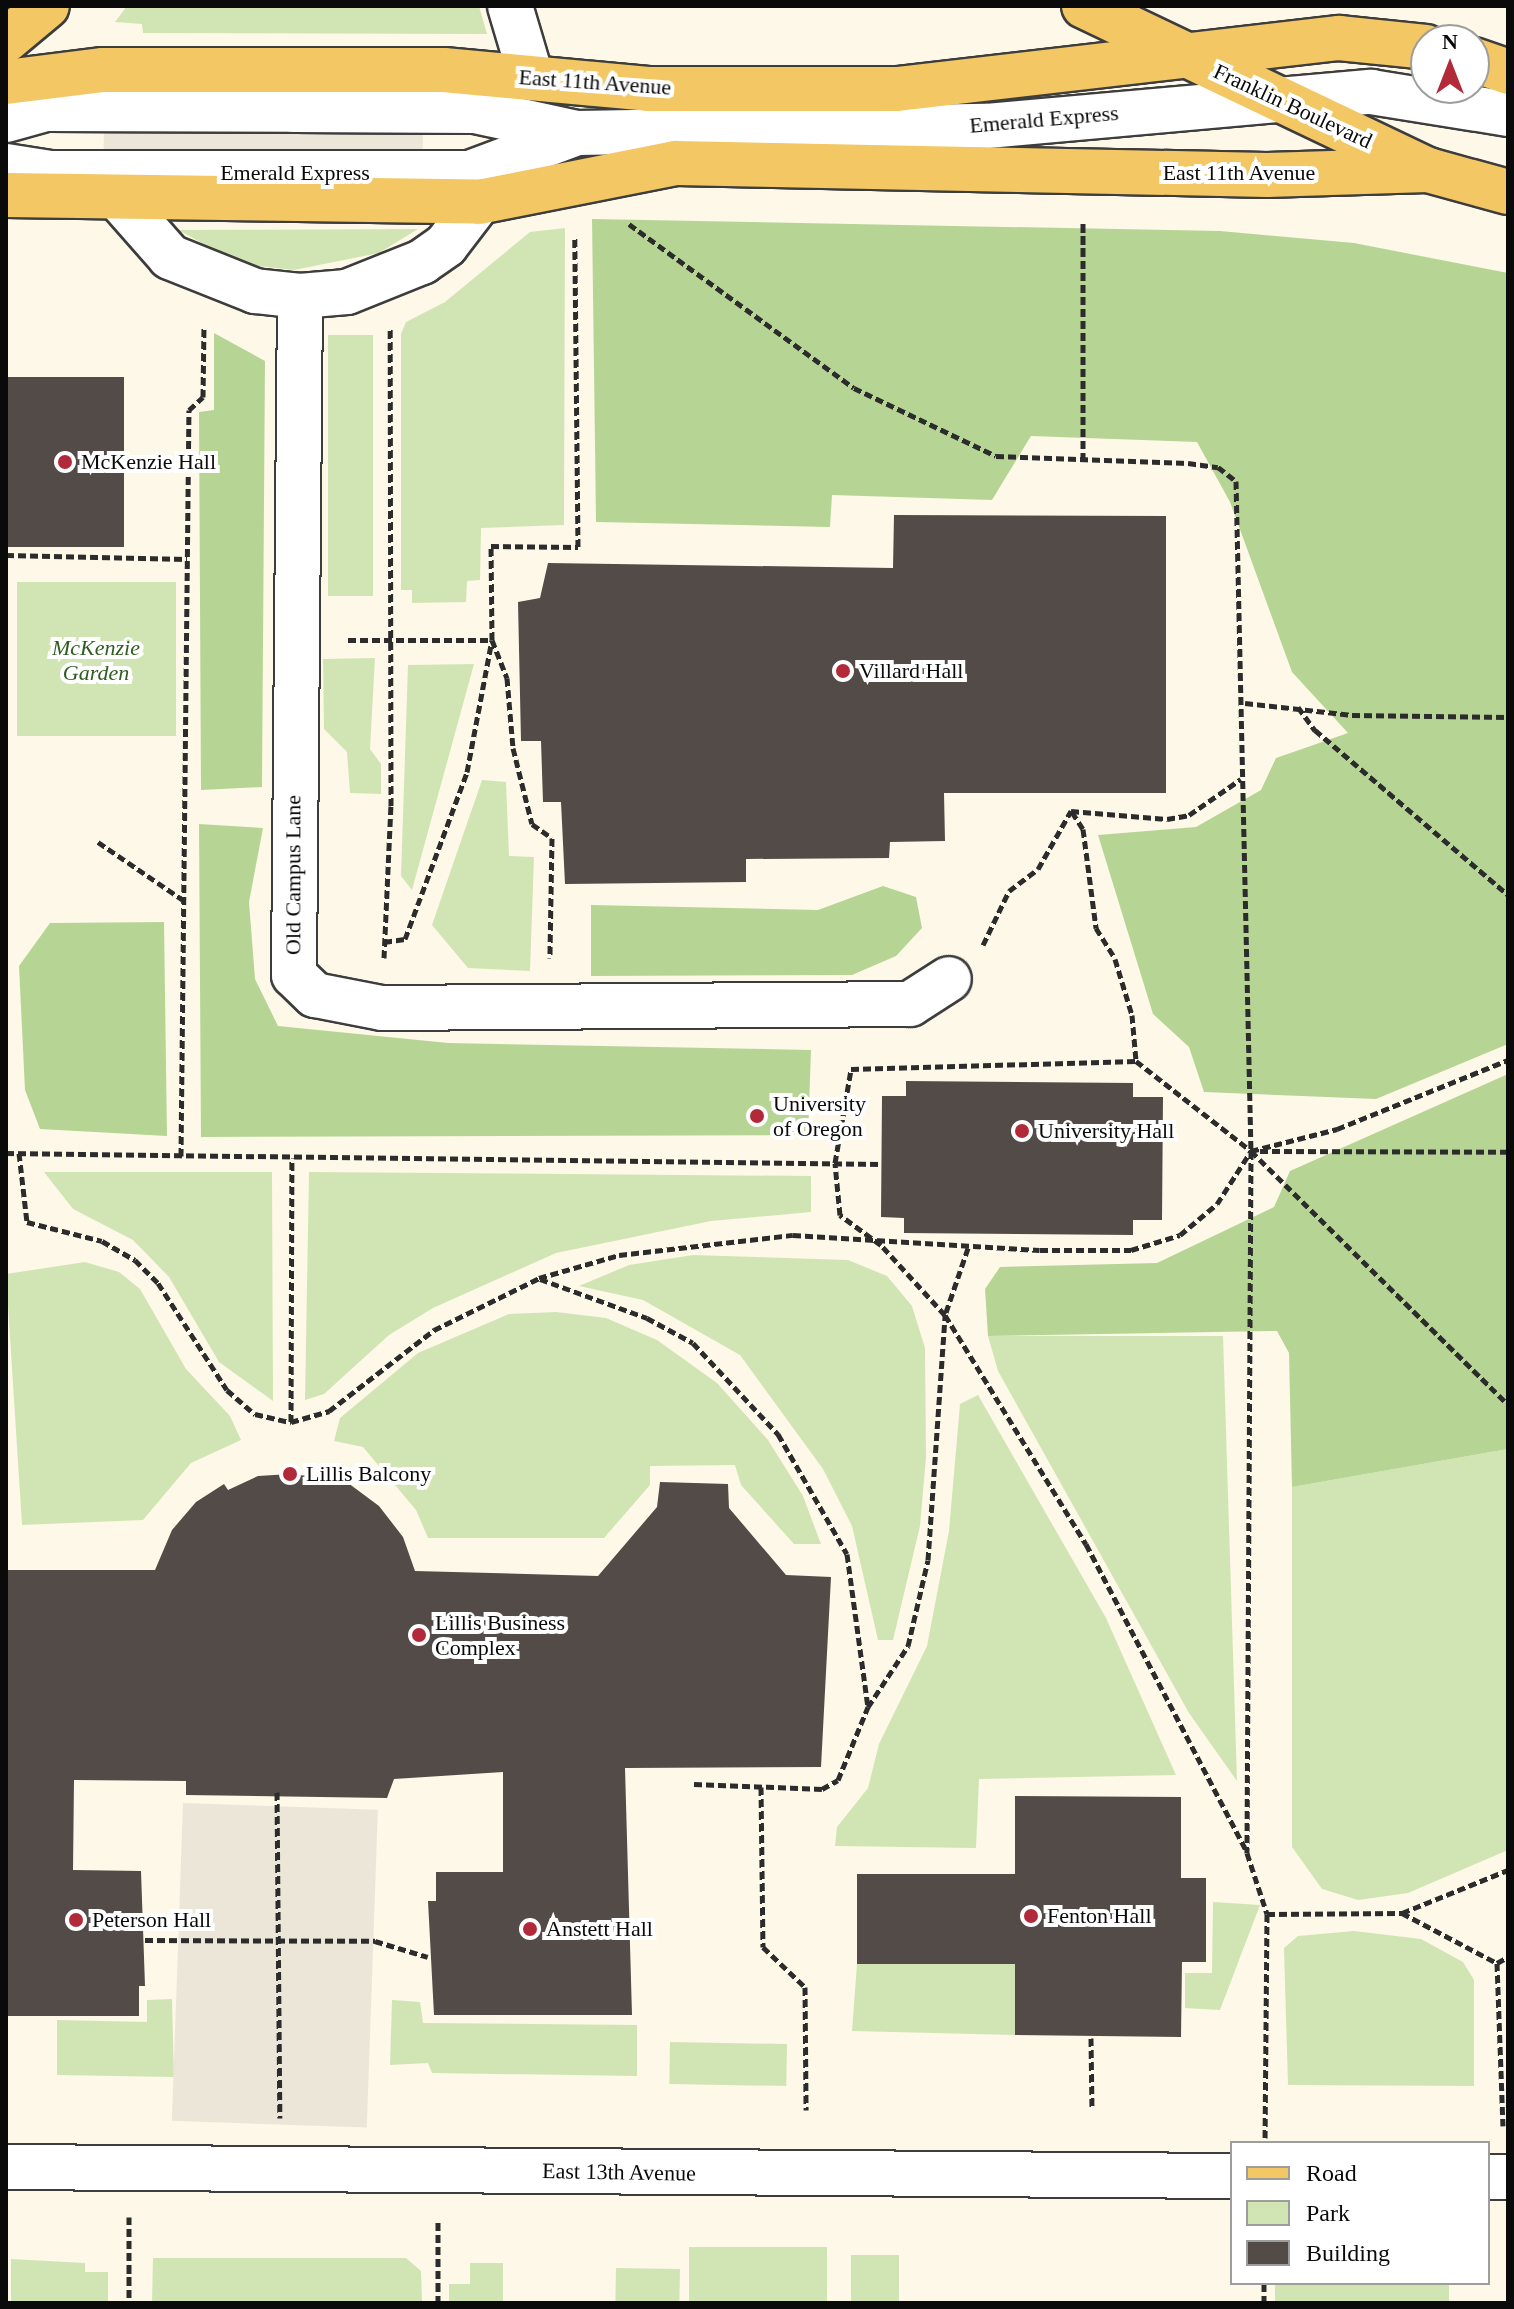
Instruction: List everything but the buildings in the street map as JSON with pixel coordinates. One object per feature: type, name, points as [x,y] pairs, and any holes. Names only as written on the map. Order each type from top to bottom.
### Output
[{"type":"main road","points":[[6,40],[47,6]]},
{"type":"main road","name":"Franklin Boulevard","points":[[1084,6],[1428,170],[1508,192]]},
{"type":"main road","name":"East 11th Avenue","points":[[6,82],[103,70],[531,77],[648,89],[897,89],[1015,81],[1182,55],[1339,38],[1410,45]]},
{"type":"main road","name":"East 11th Avenue","points":[[6,195],[120,200],[479,202],[676,163],[1267,175],[1428,170]]},
{"type":"street","points":[[510,6],[531,77]]},
{"type":"street","name":"Emerald Express","points":[[6,120],[46,109],[475,111],[577,133],[987,126],[1371,92],[1508,114]]},
{"type":"street","name":"Emerald Express","points":[[6,166],[50,173],[470,173],[577,133]]},
{"type":"street","points":[[120,200],[170,257],[217,279],[300,296],[390,279],[446,245],[479,202]]},
{"type":"street","name":"Old Campus Lane","points":[[300,296],[294,975],[315,995],[382,1008],[910,1004],[949,979]]},
{"type":"street","name":"East 13th Avenue","points":[[6,2167],[1230,2176]]},
{"type":"path","points":[[574,183],[854,388],[996,456],[1188,463],[1218,467],[1236,481],[1245,703],[1242,778],[1251,1151],[1247,1853]]},
{"type":"path","points":[[384,942],[405,939],[467,772],[492,640],[491,546],[578,547],[574,183]]},
{"type":"path","points":[[1083,208],[1083,460]]},
{"type":"path","points":[[181,1156],[189,410],[203,397],[204,313],[217,279]]},
{"type":"path","points":[[382,1008],[393,640],[390,279]]},
{"type":"path","points":[[6,555],[187,559]]},
{"type":"path","points":[[295,641],[492,640]]},
{"type":"path","points":[[492,640],[507,678],[513,748],[532,824],[552,838],[550,1007]]},
{"type":"path","points":[[1245,703],[1352,715],[1508,717]]},
{"type":"path","points":[[1298,707],[1315,730],[1508,895]]},
{"type":"path","points":[[1071,811],[1167,819],[1203,807],[1242,778]]},
{"type":"path","points":[[949,979],[979,954],[1009,891],[1038,869],[1071,811]]},
{"type":"path","points":[[1071,811],[1083,829],[1096,928],[1115,959],[1132,1015],[1136,1061]]},
{"type":"path","points":[[98,842],[184,901]]},
{"type":"path","points":[[19,1153],[27,1222],[102,1241],[135,1260],[158,1283],[227,1390],[255,1414],[291,1422],[329,1411],[434,1330],[539,1278],[706,1242],[793,1235],[881,1245],[1131,1250],[1180,1235],[1217,1204],[1251,1151],[1337,1129],[1508,1060]]},
{"type":"path","points":[[1265,2141],[1267,1914],[1247,1853],[1086,1544],[945,1315],[881,1245],[840,1215],[835,1163],[851,1069],[1136,1061],[1251,1151],[1508,1404]]},
{"type":"path","points":[[1251,1151],[1508,1152]]},
{"type":"path","points":[[6,1153],[881,1164]]},
{"type":"path","points":[[291,1422],[292,1158]]},
{"type":"path","points":[[694,1784],[822,1789],[838,1780],[868,1707],[908,1646],[928,1560],[945,1315],[968,1248]]},
{"type":"path","points":[[539,1278],[693,1343],[778,1434],[847,1554],[868,1707]]},
{"type":"path","points":[[761,1787],[763,1947],[805,1987],[806,2110]]},
{"type":"path","points":[[277,1792],[275,1941],[280,2167]]},
{"type":"path","points":[[1267,1914],[1402,1913],[1508,1870]]},
{"type":"path","points":[[1402,1913],[1497,1963]]},
{"type":"path","points":[[145,1940],[375,1941],[428,1957]]},
{"type":"path","points":[[1497,1963],[1508,1957]]},
{"type":"path","points":[[1497,1963],[1500,2177]]},
{"type":"path","points":[[1091,2038],[1092,2109]]},
{"type":"path","points":[[129,2168],[129,2303]]},
{"type":"path","points":[[438,2172],[438,2303]]},
{"type":"green space","points":[[127,6],[479,6],[487,34],[143,33],[142,24],[115,22]]},
{"type":"green space","points":[[592,219],[1220,231],[1354,243],[1508,273],[1508,1044],[1376,1099],[1204,1092],[1189,1047],[1153,1014],[1098,835],[1196,827],[1261,790],[1276,758],[1348,733],[1292,672],[1230,502],[1197,442],[1031,436],[992,500],[832,495],[830,527],[596,522]]},
{"type":"green space","points":[[565,228],[564,525],[481,528],[480,580],[467,581],[466,602],[412,603],[412,590],[401,590],[401,334],[406,322],[445,302],[530,232]]},
{"type":"green space","points":[[418,229],[379,253],[294,270],[241,264],[178,230]]},
{"type":"green space","points":[[214,333],[265,361],[262,787],[201,790],[199,412],[214,410]]},
{"type":"green space","points":[[328,335],[373,335],[373,596],[328,596]]},
{"type":"green space","name":"McKenzie Garden","points":[[17,582],[176,582],[176,736],[17,736]]},
{"type":"green space","points":[[375,658],[370,749],[381,764],[381,794],[350,793],[347,752],[324,729],[323,659]]},
{"type":"green space","points":[[474,664],[412,890],[401,876],[408,665]]},
{"type":"green space","points":[[482,780],[506,782],[509,856],[534,857],[530,971],[468,968],[432,925]]},
{"type":"green space","points":[[199,824],[263,828],[249,902],[255,979],[278,1026],[448,1043],[811,1050],[808,1135],[201,1137]]},
{"type":"green space","points":[[883,886],[916,897],[922,928],[896,956],[852,975],[591,976],[591,905],[818,910]]},
{"type":"green space","points":[[164,922],[167,1136],[40,1129],[25,1090],[19,966],[50,923]]},
{"type":"green space","points":[[1508,1074],[1508,1449],[1292,1487],[1289,1353],[1277,1331],[988,1336],[985,1289],[1000,1267],[1157,1263],[1274,1207],[1290,1171]]},
{"type":"green space","points":[[44,1172],[272,1172],[273,1401],[219,1362],[169,1277],[133,1240],[73,1209]]},
{"type":"green space","points":[[309,1172],[811,1176],[811,1212],[711,1221],[556,1253],[433,1308],[389,1335],[324,1394],[305,1400]]},
{"type":"green space","points":[[693,1255],[848,1260],[887,1276],[912,1306],[925,1348],[926,1457],[920,1526],[893,1640],[878,1640],[852,1526],[823,1469],[740,1355],[643,1300],[579,1286],[629,1265]]},
{"type":"green space","points":[[85,1262],[119,1272],[140,1289],[186,1369],[230,1416],[241,1440],[191,1463],[143,1520],[22,1525],[6,1274]]},
{"type":"green space","points":[[556,1312],[606,1318],[657,1340],[717,1383],[768,1440],[803,1496],[821,1544],[794,1544],[741,1485],[735,1465],[650,1466],[650,1485],[604,1538],[428,1538],[416,1510],[363,1447],[334,1441],[340,1418],[418,1353],[509,1314]]},
{"type":"green space","points":[[988,1336],[1223,1336],[1237,1781],[1189,1713],[998,1371]]},
{"type":"green space","points":[[978,1395],[1106,1618],[1176,1775],[979,1779],[976,1848],[835,1846],[837,1827],[868,1788],[879,1744],[927,1646],[949,1531],[960,1404]]},
{"type":"green space","points":[[1508,1449],[1508,1850],[1408,1893],[1358,1900],[1322,1889],[1292,1847],[1292,1487]]},
{"type":"green space","points":[[1213,1902],[1260,1905],[1220,2010],[1185,2008],[1185,1973],[1212,1973]]},
{"type":"green space","points":[[1354,1931],[1421,1939],[1463,1962],[1474,1980],[1474,2086],[1288,2085],[1284,1948],[1298,1936]]},
{"type":"green space","points":[[1015,1954],[1015,2035],[852,2031],[857,1964],[992,1964]]},
{"type":"green space","points":[[172,1999],[174,2077],[57,2075],[57,2020],[147,2022],[147,2000]]},
{"type":"green space","points":[[392,2000],[420,2002],[423,2023],[637,2025],[637,2076],[432,2073],[428,2063],[390,2065]]},
{"type":"green space","points":[[670,2042],[787,2044],[786,2086],[669,2084]]},
{"type":"green space","points":[[689,2247],[827,2247],[827,2303],[689,2303]]},
{"type":"green space","points":[[851,2255],[899,2255],[899,2303],[851,2303]]},
{"type":"green space","points":[[153,2258],[406,2258],[421,2271],[422,2303],[152,2303]]},
{"type":"green space","points":[[11,2259],[85,2263],[85,2272],[108,2272],[108,2303],[11,2303]]},
{"type":"green space","points":[[470,2263],[503,2263],[503,2303],[449,2303],[449,2284],[470,2284]]},
{"type":"green space","points":[[616,2268],[680,2269],[679,2303],[615,2303]]},
{"type":"green space","points":[[1275,2285],[1449,2285],[1449,2303],[1275,2303]]},
{"type":"shaded area","points":[[104,127],[423,133],[422,168],[103,162]]},
{"type":"shaded area","points":[[183,1803],[378,1810],[367,2128],[172,2121]]},
{"type":"place","name":"McKenzie Hall","points":[[65,462]]},
{"type":"place","name":"Villard Hall","points":[[843,671]]},
{"type":"place","name":"University of Oregon","points":[[757,1116]]},
{"type":"place","name":"University Hall","points":[[1022,1131]]},
{"type":"place","name":"Lillis Balcony","points":[[290,1474]]},
{"type":"place","name":"Lillis Business Complex","points":[[419,1635]]},
{"type":"place","name":"Fenton Hall","points":[[1031,1916]]},
{"type":"place","name":"Peterson Hall","points":[[76,1920]]},
{"type":"place","name":"Anstett Hall","points":[[530,1929]]}]
